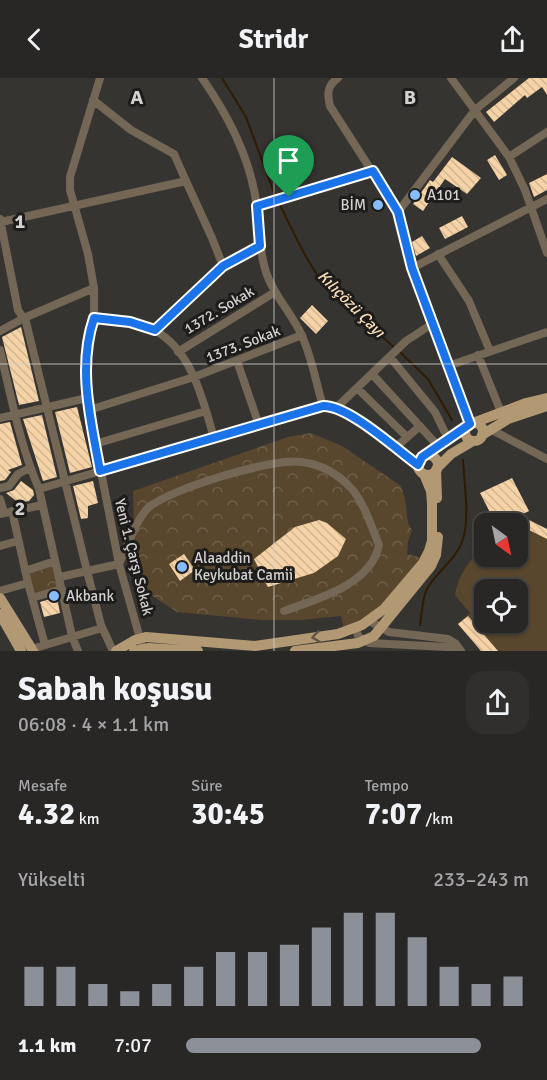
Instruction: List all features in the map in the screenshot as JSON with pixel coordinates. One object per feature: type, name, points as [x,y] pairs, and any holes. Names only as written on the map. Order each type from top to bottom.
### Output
[{"type":"main road","points":[[114,651],[140,647],[255,646],[338,634],[368,621],[384,609],[423,563],[429,551],[432,541],[431,491],[424,474],[419,470],[420,461],[470,425],[526,403],[547,398]]},
{"type":"main road","points":[[424,474],[431,474],[444,459],[481,435],[518,415],[547,405]]},
{"type":"main road","points":[[470,425],[480,427],[481,435]]},
{"type":"main road","points":[[295,651],[358,643],[373,645],[374,636],[431,566],[438,542],[437,462],[433,457],[428,456],[420,461]]},
{"type":"main road","points":[[0,598],[29,650]]},
{"type":"main road","points":[[0,614],[29,650]]},
{"type":"main road","points":[[140,647],[198,651]]},
{"type":"street","name":"Yeni 1. Çarşı Sokak","points":[[100,78],[70,177],[70,190],[90,262],[94,288],[94,318],[87,342],[87,398],[119,564],[140,647]]},
{"type":"street","points":[[202,78],[229,122],[250,175],[257,206],[260,246],[265,271],[275,292],[302,335],[323,406]]},
{"type":"street","points":[[338,78],[332,82],[327,93],[330,106],[398,212],[412,268],[470,425]]},
{"type":"street","points":[[452,78],[508,157],[525,190],[547,253]]},
{"type":"street","points":[[398,212],[475,110],[514,78]]},
{"type":"street","points":[[93,100],[131,130],[174,154],[223,266]]},
{"type":"street","points":[[508,157],[547,132]]},
{"type":"street","points":[[257,206],[373,171]]},
{"type":"street","points":[[114,651],[102,628],[24,318],[18,310],[0,220],[186,182]]},
{"type":"street","points":[[412,268],[547,199]]},
{"type":"street","points":[[155,330],[223,266],[260,246]]},
{"type":"street","points":[[438,254],[469,301],[490,351]]},
{"type":"street","points":[[0,331],[24,318],[94,288]]},
{"type":"street","name":"1372. Sokak","points":[[178,352],[275,292]]},
{"type":"street","points":[[94,318],[130,322],[155,330],[178,352],[194,377],[214,438]]},
{"type":"street","points":[[336,408],[406,341],[432,324]]},
{"type":"street","points":[[448,366],[547,332]]},
{"type":"street","name":"1373. Sokak","points":[[89,410],[194,377],[302,335]]},
{"type":"street","points":[[0,350],[15,415],[30,468],[39,489],[72,636],[78,651]]},
{"type":"street","points":[[478,355],[501,412]]},
{"type":"street","points":[[390,357],[435,412],[448,439]]},
{"type":"street","points":[[237,361],[258,425]]},
{"type":"street","points":[[372,374],[438,446]]},
{"type":"street","points":[[357,388],[407,437]]},
{"type":"street","points":[[0,418],[87,398]]},
{"type":"street","points":[[39,489],[323,406],[336,408],[359,421],[394,448],[420,461]]},
{"type":"street","points":[[95,444],[206,411]]},
{"type":"street","points":[[394,448],[420,426]]},
{"type":"street","points":[[481,435],[547,459]]},
{"type":"street","points":[[60,577],[119,564],[143,513],[151,505],[190,487],[228,474],[272,464],[302,462],[318,465],[351,488],[379,545],[377,552],[358,577],[345,588],[284,611]]},
{"type":"street","points":[[0,488],[9,486],[18,474],[30,468]]},
{"type":"street","points":[[0,499],[18,542],[45,645]]},
{"type":"street","points":[[5,513],[42,505]]},
{"type":"street","points":[[0,546],[18,542]]},
{"type":"street","points":[[25,570],[55,561]]},
{"type":"street","points":[[0,591],[28,583]]},
{"type":"street","points":[[32,598],[62,589]]},
{"type":"street","points":[[368,621],[389,632],[448,639],[461,651]]},
{"type":"street","points":[[29,650],[102,628]]},
{"type":"street","points":[[356,628],[358,636],[373,645],[447,647],[453,651]]},
{"type":"green space","points":[[311,433],[342,446],[401,486],[408,523],[412,530],[407,554],[422,558],[385,603],[367,618],[344,629],[341,616],[300,620],[262,620],[177,612],[148,593],[131,572],[126,560],[134,528],[133,491],[288,437]]},
{"type":"green space","points":[[528,520],[547,529],[547,651],[481,651],[458,624],[470,613],[455,595],[465,568],[474,557],[474,567],[528,567]]},
{"type":"green space","points":[[55,561],[62,589],[32,598],[25,571]]},
{"type":"building","points":[[529,78],[547,78],[547,95],[542,87],[527,98],[525,95],[494,122],[486,112]]},
{"type":"building","points":[[495,155],[507,175],[499,180],[487,160]]},
{"type":"building","points":[[452,157],[481,178],[467,194],[445,179],[423,211],[413,204],[430,180],[433,182]]},
{"type":"building","points":[[547,174],[547,190],[534,197],[529,183]]},
{"type":"building","points":[[462,216],[468,227],[445,239],[439,228]]},
{"type":"building","points":[[422,236],[430,248],[416,256],[412,242]]},
{"type":"building","points":[[312,305],[328,321],[316,334],[300,318]]},
{"type":"building","points":[[21,327],[39,401],[19,405],[2,337]]},
{"type":"building","points":[[77,407],[92,467],[70,473],[55,412]]},
{"type":"building","points":[[42,415],[57,477],[43,481],[23,419]]},
{"type":"building","points":[[10,422],[22,465],[8,470],[11,472],[5,480],[0,481],[0,424]]},
{"type":"building","points":[[512,478],[529,511],[490,513],[480,493]]},
{"type":"building","points":[[21,481],[33,490],[34,495],[29,501],[19,503],[6,493],[14,490]]},
{"type":"building","points":[[93,481],[98,503],[88,506],[88,518],[81,519],[73,486]]},
{"type":"building","points":[[319,520],[327,523],[346,539],[338,556],[314,573],[268,587],[254,559],[295,527]]},
{"type":"building","points":[[528,520],[547,529],[547,539],[528,530]]},
{"type":"building","name":"Alaaddin Keykubat Camii","points":[[184,554],[195,570],[180,581],[169,564]]},
{"type":"building","points":[[57,597],[60,613],[44,617],[40,602]]},
{"type":"building","points":[[468,616],[474,623],[474,633],[483,633],[498,651],[481,651],[458,624]]},
{"type":"waterway","name":"Kılıçözü Çayı","points":[[222,78],[246,117],[276,198]]},
{"type":"waterway","name":"Kılıçözü Çayı","points":[[279,203],[318,276],[345,305],[395,348]]},
{"type":"waterway","name":"Kılıçözü Çayı","points":[[400,352],[428,379],[452,420]]},
{"type":"waterway","points":[[420,625],[427,589],[452,559],[463,539],[466,510],[463,460]]},
{"type":"place","name":"A101","points":[[415,195]]},
{"type":"place","name":"BİM","points":[[378,205]]},
{"type":"place","name":"Alaaddin Keykubat Camii","points":[[182,567]]},
{"type":"place","name":"Akbank","points":[[54,596]]},
{"type":"route","points":[[373,171],[398,212],[406,251],[470,424],[422,457],[418,465],[359,421],[336,408],[323,406],[100,471],[87,398],[87,342],[94,318],[130,322],[155,330],[223,266],[260,246],[257,206],[289,197],[373,171]]}]
